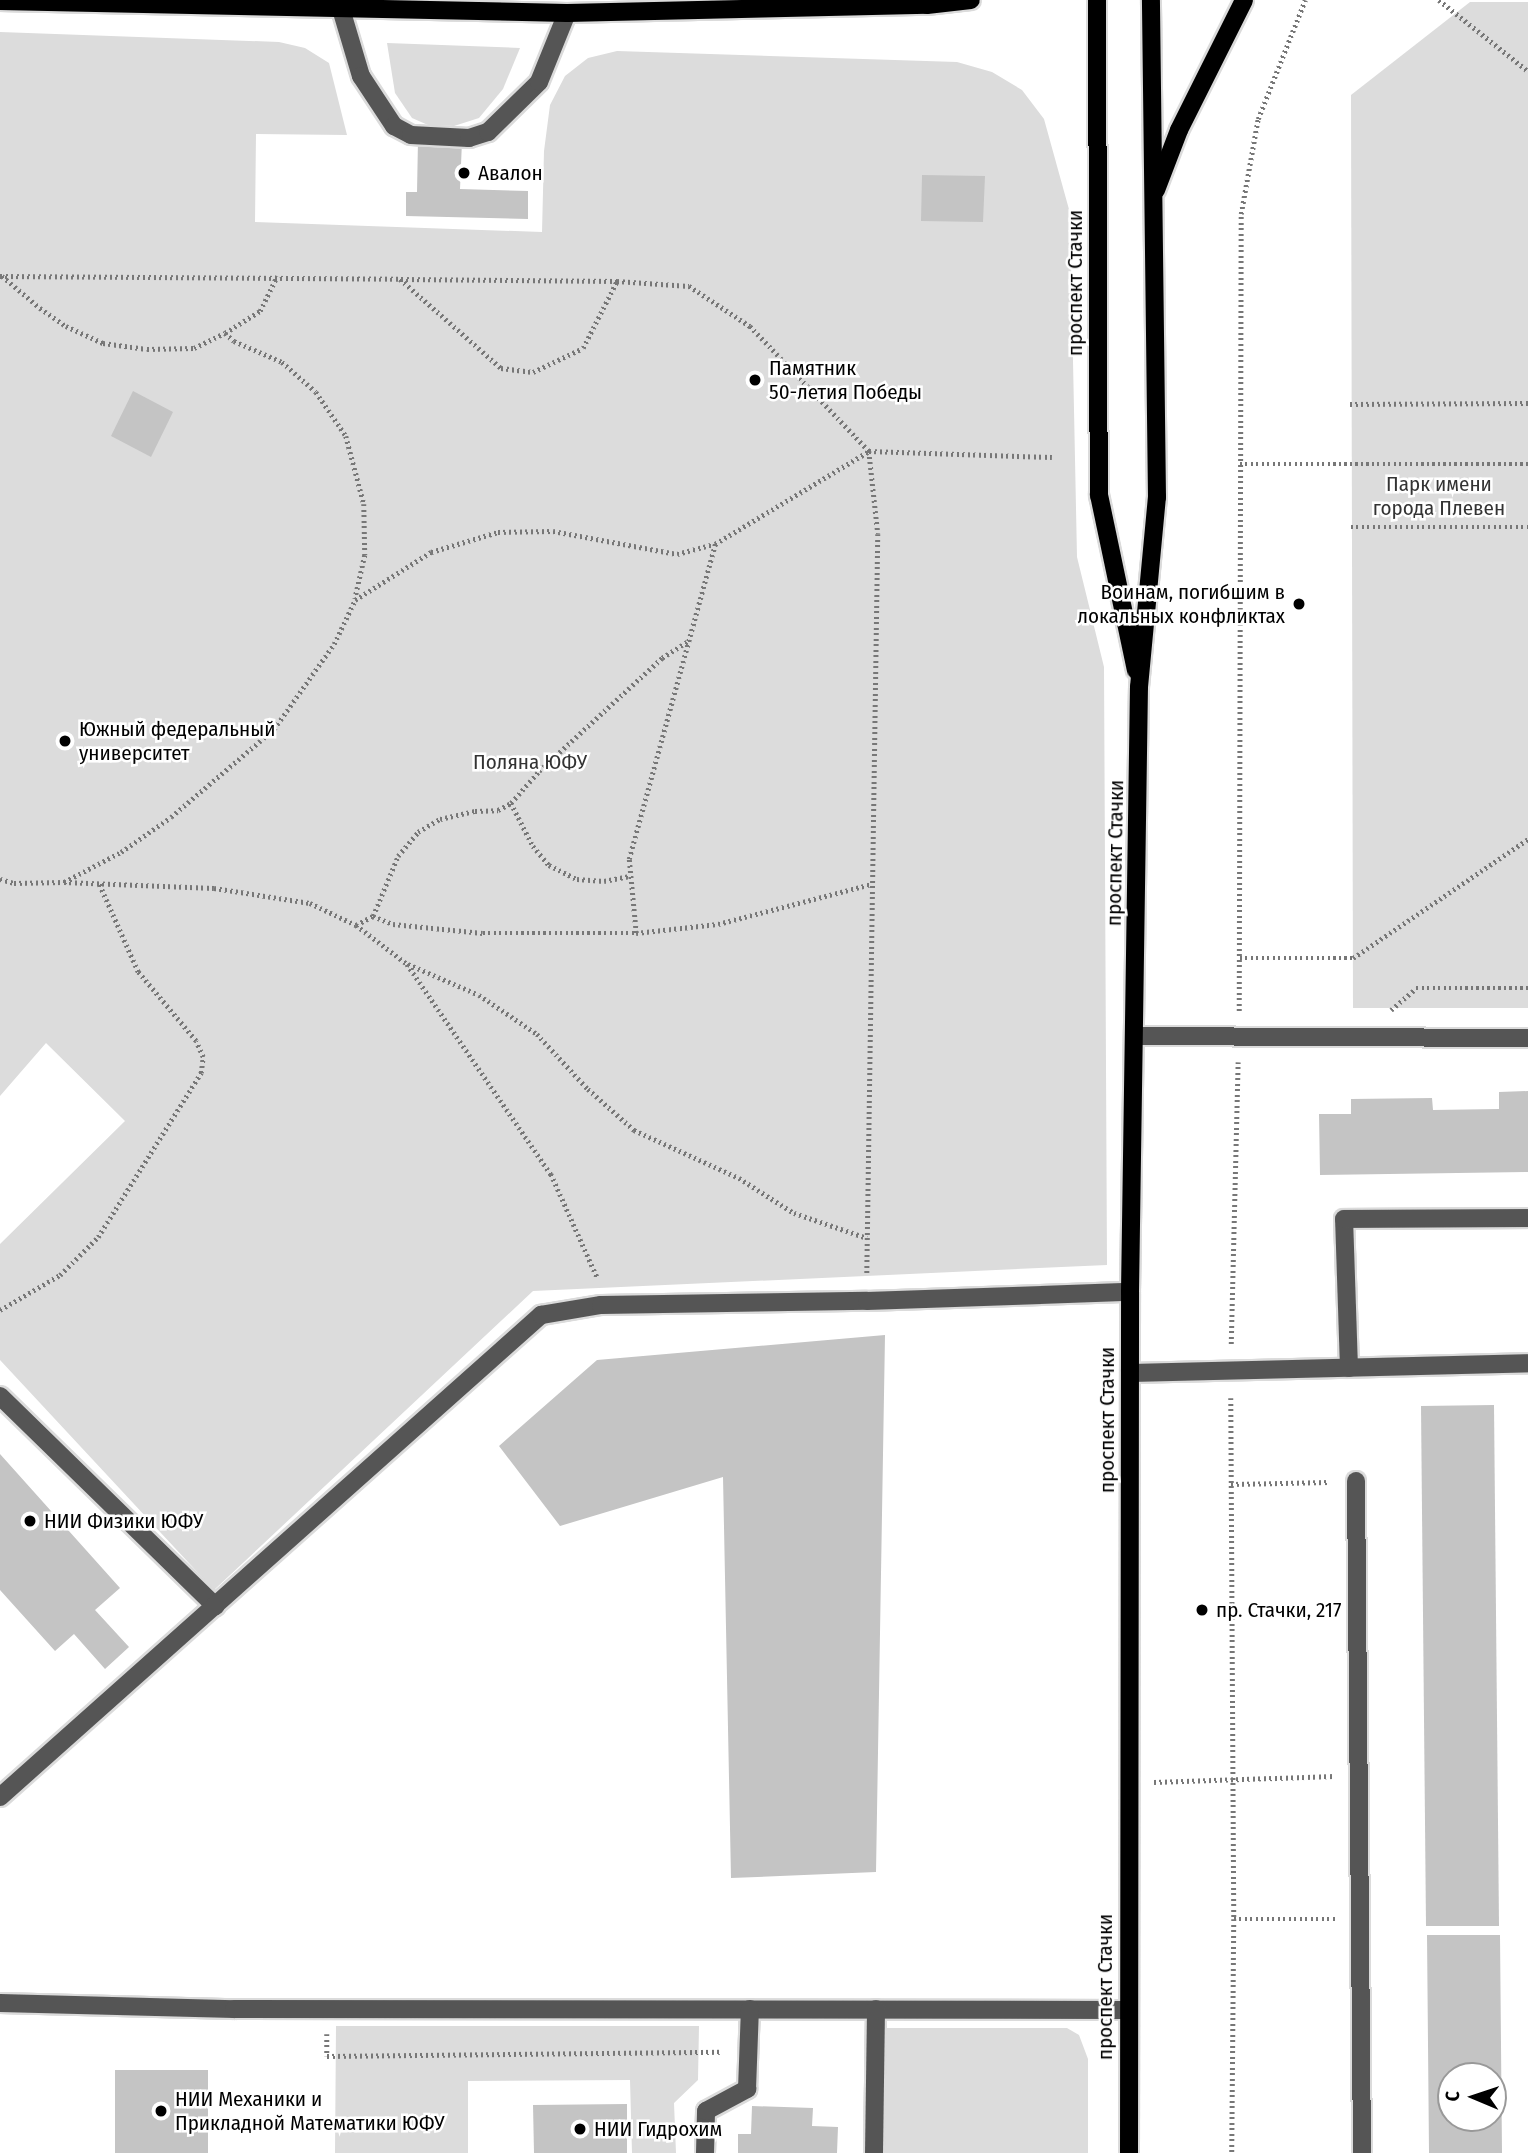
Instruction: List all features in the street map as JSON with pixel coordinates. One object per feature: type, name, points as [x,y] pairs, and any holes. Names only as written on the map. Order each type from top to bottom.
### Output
[{"type":"main road","points":[[0,1],[567,13],[971,0]]},
{"type":"main road","name":"проспект Стачки","points":[[1097,0],[1099,495],[1139,688]]},
{"type":"main road","name":"проспект Стачки","points":[[1129,2153],[1127,2010],[1130,1292],[1136,1036],[1139,688],[1157,497],[1151,0]]},
{"type":"main road","points":[[1153,200],[1179,130],[1244,0]]},
{"type":"lane","points":[[341,9],[360,76],[394,126],[411,135],[469,138],[488,132],[539,82],[567,13]]},
{"type":"lane","points":[[1136,1036],[1528,1038]]},
{"type":"lane","points":[[1349,1368],[1344,1219],[1528,1218]]},
{"type":"lane","points":[[0,1797],[541,1315],[601,1305],[867,1301],[1130,1292]]},
{"type":"lane","points":[[1130,1373],[1528,1363]]},
{"type":"lane","points":[[0,1396],[215,1606]]},
{"type":"lane","points":[[1356,1481],[1362,2153]]},
{"type":"lane","points":[[0,2003],[328,2009],[1127,2010]]},
{"type":"lane","points":[[705,2153],[706,2111],[747,2089],[750,2008]]},
{"type":"lane","points":[[873,2153],[876,2009]]},
{"type":"path","points":[[1232,2153],[1234,1919],[1231,1371],[1240,958],[1241,214],[1258,119],[1305,0]]},
{"type":"path","points":[[1438,0],[1528,71]]},
{"type":"path","points":[[1,275],[617,281],[689,286],[750,326],[869,451],[878,534],[867,1301]]},
{"type":"path","points":[[1,275],[40,309],[66,326],[103,342],[147,349],[194,348],[225,333],[260,311],[277,276]]},
{"type":"path","points":[[400,279],[501,368],[533,372],[583,348],[617,281]]},
{"type":"path","points":[[64,882],[121,852],[171,817],[274,729],[334,644],[355,600],[365,555],[364,504],[346,436],[316,393],[282,362],[234,341],[225,333]]},
{"type":"path","points":[[1350,404],[1528,403]]},
{"type":"path","points":[[355,600],[431,552],[498,532],[553,531],[677,554],[715,544],[869,451],[1052,457]]},
{"type":"path","points":[[1240,464],[1528,464]]},
{"type":"path","points":[[1350,527],[1528,527]]},
{"type":"path","points":[[636,933],[629,859],[715,544]]},
{"type":"path","points":[[356,925],[373,916],[398,856],[418,832],[440,819],[475,811],[498,810],[511,803],[540,771],[662,658],[690,640]]},
{"type":"path","points":[[511,803],[533,846],[549,865],[577,879],[604,881],[629,876]]},
{"type":"path","points":[[1240,958],[1353,958],[1528,839]]},
{"type":"path","points":[[0,879],[14,883],[64,882],[214,888],[310,903],[356,925],[407,964],[480,995],[537,1034],[588,1089],[634,1130],[739,1178],[794,1213],[867,1237]]},
{"type":"path","points":[[0,1310],[60,1275],[98,1237],[201,1073],[203,1057],[196,1041],[138,972],[99,884]]},
{"type":"path","points":[[373,916],[393,924],[484,933],[636,933],[718,924],[872,884]]},
{"type":"path","points":[[407,964],[551,1174],[598,1281],[601,1305]]},
{"type":"path","points":[[1390,1011],[1416,988],[1528,988]]},
{"type":"path","points":[[1231,1484],[1356,1481]]},
{"type":"path","points":[[1129,1784],[1359,1775]]},
{"type":"path","points":[[1234,1919],[1359,1919]]},
{"type":"path","points":[[328,2009],[327,2056],[748,2052]]},
{"type":"green space","name":"Парк имени города Плевен","points":[[1470,2],[1528,2],[1528,1008],[1353,1008],[1351,95]]},
{"type":"green space","name":"Поляна ЮФУ","points":[[0,32],[279,42],[305,48],[329,63],[347,135],[256,134],[255,222],[542,232],[544,151],[550,105],[565,76],[588,58],[617,51],[957,62],[992,72],[1022,90],[1044,119],[1070,213],[1077,557],[1104,667],[1107,1265],[533,1291],[214,1590],[0,1360],[0,1244],[125,1121],[46,1043],[0,1096]]},
{"type":"green space","points":[[387,43],[520,48],[503,89],[479,118],[454,126],[428,125],[412,118],[395,93]]},
{"type":"green space","points":[[336,2026],[699,2026],[698,2080],[674,2103],[676,2153],[632,2153],[630,2080],[468,2081],[468,2153],[335,2153]]},
{"type":"green space","points":[[886,2028],[1067,2028],[1079,2035],[1088,2059],[1088,2153],[884,2153]]},
{"type":"building","points":[[418,140],[462,141],[460,189],[528,191],[528,219],[406,216],[406,192],[417,192]]},
{"type":"building","points":[[922,175],[985,176],[983,222],[921,221]]},
{"type":"building","points":[[133,391],[173,412],[151,457],[111,436]]},
{"type":"building","points":[[1528,1091],[1528,1172],[1320,1175],[1319,1114],[1351,1114],[1351,1099],[1432,1098],[1433,1110],[1499,1109],[1499,1092]]},
{"type":"building","points":[[885,1335],[876,1872],[731,1878],[723,1477],[560,1526],[499,1446],[597,1360]]},
{"type":"building","points":[[1494,1405],[1499,1926],[1426,1926],[1421,1406]]},
{"type":"building","name":"НИИ Физики ЮФУ","points":[[0,1454],[120,1588],[95,1610],[129,1647],[105,1669],[74,1634],[55,1651],[0,1590]]},
{"type":"building","points":[[1427,1935],[1500,1935],[1501,2062],[1437,2062],[1437,2132],[1502,2132],[1502,2153],[1429,2153]]},
{"type":"building","name":"НИИ Механики и Прикладной Математики ЮФУ","points":[[115,2070],[208,2070],[208,2153],[115,2153]]},
{"type":"building","name":"НИИ Гидрохим","points":[[627,2104],[627,2153],[534,2153],[533,2105]]},
{"type":"building","points":[[752,2106],[813,2108],[812,2126],[838,2127],[837,2153],[738,2153],[738,2134],[751,2134]]},
{"type":"place","name":"Авалон","points":[[464,173]]},
{"type":"place","name":"Памятник 50-летия Победы","points":[[755,380]]},
{"type":"place","name":"Воинам, погибшим в локальных конфликтах","points":[[1299,604]]},
{"type":"place","name":"Южный федеральный университет","points":[[65,741]]},
{"type":"place","name":"НИИ Физики ЮФУ","points":[[30,1521]]},
{"type":"place","name":"пр. Стачки, 217","points":[[1202,1610]]},
{"type":"place","name":"НИИ Механики и Прикладной Математики ЮФУ","points":[[161,2111]]},
{"type":"place","name":"НИИ Гидрохим","points":[[580,2129]]}]
